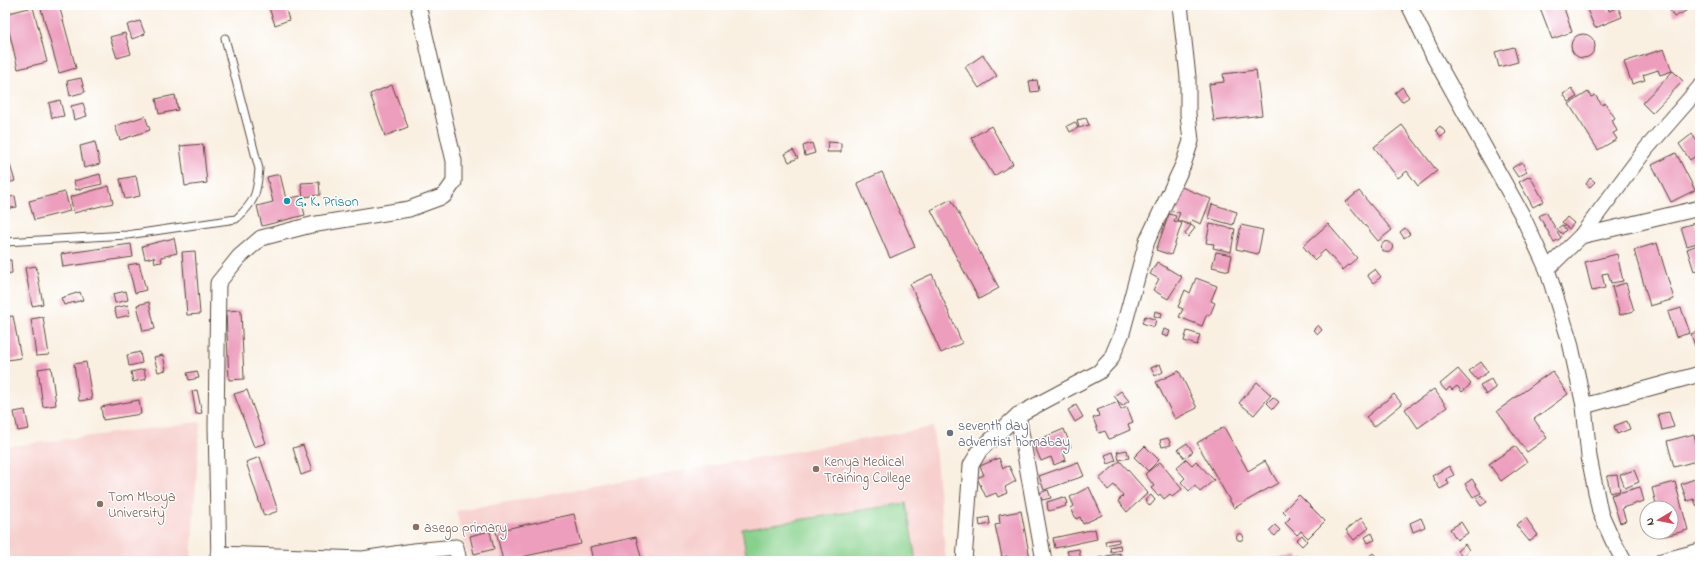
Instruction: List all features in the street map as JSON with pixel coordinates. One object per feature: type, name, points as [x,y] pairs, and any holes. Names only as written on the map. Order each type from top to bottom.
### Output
[{"type":"street","points":[[418,5],[454,161],[454,182],[444,196],[409,209],[311,225],[261,238],[239,257],[218,283],[216,426],[218,558],[363,559],[414,551],[456,547],[459,561]]},
{"type":"street","points":[[964,561],[971,465],[980,450],[1018,415],[1099,372],[1111,359],[1122,333],[1147,241],[1183,165],[1191,142],[1188,114],[1188,77],[1180,5]]},
{"type":"street","points":[[1408,5],[1445,78],[1522,215],[1547,268],[1570,342],[1584,406],[1589,458],[1600,512],[1624,561]]},
{"type":"street","points":[[1547,268],[1581,236],[1646,149],[1700,87]]},
{"type":"street","points":[[1581,236],[1700,208]]},
{"type":"street","points":[[1584,406],[1700,374]]},
{"type":"street","points":[[1018,415],[1044,561]]},
{"type":"street","points":[[1662,561],[1700,551]]},
{"type":"lane","points":[[5,242],[127,235],[236,219],[248,208],[258,190],[259,169],[225,38]]},
{"type":"shaded area","name":"Tom Mboya University","points":[[200,422],[191,561],[5,561],[5,447]]},
{"type":"shaded area","name":"Kenya Medical Training College","points":[[933,427],[946,561],[469,561],[456,511]]},
{"type":"green space","points":[[906,503],[916,561],[747,561],[742,529]]},
{"type":"building","points":[[40,5],[59,5],[76,68],[59,73]]},
{"type":"building","points":[[268,5],[291,5],[292,8],[286,10],[289,20],[275,25]]},
{"type":"building","points":[[1539,5],[1563,5],[1572,32],[1552,39]]},
{"type":"building","points":[[1585,5],[1607,5],[1609,11],[1618,7],[1622,17],[1595,28]]},
{"type":"building","points":[[1683,5],[1686,11],[1674,17],[1670,10]]},
{"type":"building","points":[[33,7],[47,62],[18,69],[5,14]]},
{"type":"building","points":[[140,21],[145,34],[132,39],[127,25]]},
{"type":"building","points":[[125,33],[131,54],[117,58],[110,37]]},
{"type":"building","points":[[1583,34],[1591,38],[1595,46],[1591,54],[1583,58],[1575,54],[1571,46],[1575,38]]},
{"type":"building","points":[[1514,47],[1518,62],[1499,67],[1495,52]]},
{"type":"building","points":[[1664,49],[1672,71],[1660,75],[1658,70],[1643,75],[1645,80],[1632,84],[1624,62]]},
{"type":"building","points":[[983,55],[997,76],[979,88],[965,67]]},
{"type":"building","points":[[1256,70],[1262,115],[1214,121],[1209,84],[1224,82],[1223,74]]},
{"type":"building","points":[[1673,71],[1683,81],[1652,113],[1642,103]]},
{"type":"building","points":[[81,78],[85,92],[70,96],[67,81]]},
{"type":"building","points":[[1037,80],[1039,91],[1031,92],[1029,81]]},
{"type":"building","points":[[392,85],[408,127],[385,136],[370,94]]},
{"type":"building","points":[[1402,87],[1409,97],[1402,102],[1395,93]]},
{"type":"building","points":[[1572,89],[1577,97],[1569,102],[1563,94]]},
{"type":"building","points":[[1588,92],[1591,97],[1595,95],[1602,105],[1605,103],[1615,118],[1612,120],[1617,131],[1613,133],[1617,139],[1598,150],[1569,104]]},
{"type":"building","points":[[175,95],[178,110],[159,114],[156,99]]},
{"type":"building","points":[[60,100],[64,116],[52,118],[49,103]]},
{"type":"building","points":[[83,103],[87,116],[74,120],[71,106]]},
{"type":"building","points":[[145,116],[150,130],[120,140],[115,126]]},
{"type":"building","points":[[1086,118],[1089,125],[1079,128],[1077,120]]},
{"type":"building","points":[[1075,122],[1078,128],[1070,132],[1067,126]]},
{"type":"building","points":[[1402,125],[1437,171],[1418,186],[1407,171],[1398,178],[1374,147]]},
{"type":"building","points":[[991,126],[1013,164],[994,176],[971,138]]},
{"type":"building","points":[[1440,126],[1446,133],[1441,137],[1436,130]]},
{"type":"building","points":[[1692,134],[1700,146],[1700,153],[1690,160],[1679,144]]},
{"type":"building","points":[[95,142],[100,164],[84,168],[80,146]]},
{"type":"building","points":[[828,142],[841,143],[841,152],[827,152]]},
{"type":"building","points":[[812,143],[815,153],[805,156],[803,146]]},
{"type":"building","points":[[203,144],[207,183],[185,186],[180,146]]},
{"type":"building","points":[[793,150],[798,158],[789,162],[785,154]]},
{"type":"building","points":[[6,152],[15,181],[5,184],[5,153]]},
{"type":"building","points":[[1676,153],[1695,190],[1671,202],[1652,165]]},
{"type":"building","points":[[1522,162],[1527,172],[1518,177],[1512,168]]},
{"type":"building","points":[[882,172],[915,247],[890,258],[857,183]]},
{"type":"building","points":[[100,174],[102,184],[76,190],[74,181]]},
{"type":"building","name":"G. K. Prison","points":[[280,174],[286,199],[300,196],[305,215],[262,226],[257,206],[273,202],[267,177]]},
{"type":"building","points":[[136,176],[140,196],[125,199],[120,179]]},
{"type":"building","points":[[1530,176],[1544,201],[1533,207],[1519,182]]},
{"type":"building","points":[[1590,178],[1595,182],[1590,187],[1586,184]]},
{"type":"building","points":[[319,182],[320,195],[303,197],[301,183]]},
{"type":"building","points":[[109,186],[113,203],[74,213],[70,197]]},
{"type":"building","points":[[1179,186],[1211,199],[1201,224],[1192,220],[1190,225],[1177,220],[1180,213],[1170,210]]},
{"type":"building","points":[[1359,191],[1392,230],[1378,241],[1346,202]]},
{"type":"building","points":[[65,192],[70,211],[34,220],[29,201]]},
{"type":"building","points":[[15,196],[17,207],[5,209],[5,198]]},
{"type":"building","points":[[951,199],[999,288],[979,299],[931,210]]},
{"type":"building","points":[[1212,204],[1237,212],[1233,225],[1208,218]]},
{"type":"building","points":[[1546,212],[1561,238],[1554,242],[1539,216]]},
{"type":"building","points":[[1169,214],[1176,216],[1174,221],[1182,223],[1171,255],[1156,250]]},
{"type":"building","points":[[1567,217],[1574,223],[1569,229],[1562,223]]},
{"type":"building","points":[[1695,223],[1700,242],[1687,246],[1681,227]]},
{"type":"building","points":[[1210,224],[1235,229],[1231,252],[1213,248],[1214,244],[1206,243]]},
{"type":"building","points":[[1328,224],[1357,258],[1343,270],[1325,250],[1314,260],[1303,246]]},
{"type":"building","points":[[1191,225],[1195,228],[1188,237],[1185,234]]},
{"type":"building","points":[[1241,225],[1263,230],[1258,254],[1236,249]]},
{"type":"building","points":[[1562,225],[1566,230],[1562,234],[1557,229]]},
{"type":"building","points":[[1405,228],[1410,234],[1404,238],[1400,232]]},
{"type":"building","points":[[174,238],[177,253],[161,257],[162,262],[155,263],[154,257],[145,259],[142,246]]},
{"type":"building","points":[[1385,242],[1389,242],[1391,243],[1391,251],[1385,252],[1382,249],[1382,245]]},
{"type":"building","points":[[1657,243],[1674,299],[1650,306],[1634,250]]},
{"type":"building","points":[[131,244],[133,257],[63,267],[61,254]]},
{"type":"building","points":[[1700,244],[1700,269],[1694,271],[1687,249]]},
{"type":"building","points":[[195,251],[200,314],[187,315],[182,252]]},
{"type":"building","points":[[1216,252],[1232,255],[1229,271],[1212,267]]},
{"type":"building","points":[[1617,254],[1623,281],[1611,283],[1608,273],[1602,274],[1605,288],[1592,291],[1585,262]]},
{"type":"building","points":[[5,260],[11,260],[12,273],[5,274]]},
{"type":"building","points":[[1157,262],[1182,277],[1168,299],[1153,290],[1159,279],[1150,274]]},
{"type":"building","points":[[139,263],[146,290],[135,293],[128,265]]},
{"type":"building","points":[[36,266],[43,304],[32,306],[25,268]]},
{"type":"building","points":[[1375,269],[1381,277],[1373,283],[1367,275]]},
{"type":"building","points":[[932,274],[962,343],[941,353],[910,284]]},
{"type":"building","points":[[1196,278],[1217,286],[1211,301],[1215,303],[1210,315],[1207,314],[1202,326],[1179,317],[1183,309],[1178,307],[1185,290],[1190,293]]},
{"type":"building","points":[[1626,283],[1634,311],[1620,315],[1612,287]]},
{"type":"building","points":[[126,291],[128,300],[115,303],[113,294]]},
{"type":"building","points":[[80,292],[83,300],[64,305],[61,298]]},
{"type":"building","points":[[149,302],[155,329],[143,331],[137,305]]},
{"type":"building","points":[[128,305],[130,315],[117,318],[114,308]]},
{"type":"building","points":[[1681,308],[1690,333],[1676,337],[1668,312]]},
{"type":"building","points":[[241,310],[244,379],[229,380],[226,311]]},
{"type":"building","points":[[1155,311],[1162,313],[1161,318],[1154,316]]},
{"type":"building","points":[[13,316],[21,358],[7,360],[5,350],[5,317]]},
{"type":"building","points":[[1145,316],[1156,320],[1154,327],[1142,323]]},
{"type":"building","points":[[43,317],[49,355],[36,356],[31,319]]},
{"type":"building","points":[[1318,325],[1322,330],[1318,334],[1313,330]]},
{"type":"building","points":[[1164,329],[1170,331],[1168,337],[1162,335]]},
{"type":"building","points":[[1187,331],[1200,335],[1197,345],[1184,341]]},
{"type":"building","points":[[1700,331],[1700,361],[1691,334]]},
{"type":"building","points":[[140,352],[142,363],[129,366],[127,355]]},
{"type":"building","points":[[163,355],[166,370],[158,372],[154,357]]},
{"type":"building","points":[[86,362],[92,399],[79,401],[74,364]]},
{"type":"building","points":[[1481,362],[1488,372],[1477,380],[1469,371]]},
{"type":"building","points":[[1160,364],[1163,372],[1155,376],[1151,368]]},
{"type":"building","points":[[51,367],[56,405],[43,407],[38,369]]},
{"type":"building","points":[[144,369],[146,379],[133,382],[131,372]]},
{"type":"building","points":[[1458,369],[1471,384],[1462,392],[1457,386],[1452,390],[1450,387],[1446,391],[1440,384]]},
{"type":"building","points":[[197,371],[199,378],[189,380],[187,373]]},
{"type":"building","points":[[1179,371],[1197,408],[1175,419],[1156,382]]},
{"type":"building","points":[[1552,371],[1568,394],[1534,419],[1547,438],[1527,452],[1497,411]]},
{"type":"building","points":[[1491,379],[1496,388],[1486,395],[1480,385]]},
{"type":"building","points":[[1257,382],[1271,395],[1254,415],[1239,403]]},
{"type":"building","points":[[1434,389],[1447,407],[1418,428],[1405,409]]},
{"type":"building","points":[[197,390],[202,413],[196,414],[192,391]]},
{"type":"building","points":[[247,390],[266,443],[254,447],[234,394]]},
{"type":"building","points":[[1121,391],[1129,401],[1122,406],[1114,396]]},
{"type":"building","points":[[1394,394],[1402,404],[1374,427],[1366,417]]},
{"type":"building","points":[[1273,397],[1279,402],[1273,409],[1267,403]]},
{"type":"building","points":[[139,400],[141,414],[103,420],[101,407]]},
{"type":"building","points":[[1118,402],[1121,410],[1127,407],[1133,422],[1128,424],[1130,430],[1109,439],[1105,431],[1099,433],[1093,418],[1099,416],[1097,410]]},
{"type":"building","points":[[1076,405],[1083,417],[1075,422],[1068,410]]},
{"type":"building","points":[[25,410],[29,429],[18,431],[14,412]]},
{"type":"building","points":[[1669,412],[1674,427],[1662,430],[1658,414]]},
{"type":"building","points":[[1627,421],[1630,429],[1617,434],[1614,426]]},
{"type":"building","points":[[1224,427],[1248,471],[1265,461],[1278,483],[1234,508],[1197,443]]},
{"type":"building","points":[[1064,429],[1071,447],[1062,450],[1066,460],[1054,465],[1051,457],[1041,461],[1033,442]]},
{"type":"building","points":[[1694,434],[1700,460],[1674,467],[1667,441]]},
{"type":"building","points":[[1168,438],[1171,445],[1162,447],[1160,440]]},
{"type":"building","points":[[1187,443],[1193,452],[1184,458],[1178,449]]},
{"type":"building","points":[[303,445],[312,471],[301,475],[293,448]]},
{"type":"building","points":[[1145,446],[1159,460],[1148,471],[1134,457]]},
{"type":"building","points":[[1515,446],[1527,462],[1501,481],[1489,464]]},
{"type":"building","points":[[1127,450],[1129,458],[1119,460],[1117,452]]},
{"type":"building","points":[[1113,452],[1116,461],[1108,464],[1105,455]]},
{"type":"building","points":[[260,457],[278,511],[264,516],[246,462]]},
{"type":"building","points":[[999,458],[1003,468],[1009,466],[1016,481],[1005,487],[1007,493],[998,497],[996,493],[986,497],[977,478],[984,475],[980,466]]},
{"type":"building","points":[[1186,459],[1192,465],[1196,461],[1214,480],[1200,492],[1195,486],[1189,491],[1181,482],[1185,478],[1176,468]]},
{"type":"building","points":[[1120,461],[1148,493],[1127,512],[1118,501],[1123,496],[1114,485],[1108,490],[1099,479]]},
{"type":"building","points":[[1078,462],[1084,476],[1044,490],[1039,476]]},
{"type":"building","points":[[1160,462],[1182,489],[1172,497],[1170,494],[1164,499],[1160,494],[1158,496],[1151,488],[1154,486],[1145,474]]},
{"type":"building","points":[[1449,466],[1454,475],[1446,479],[1449,484],[1440,489],[1432,476]]},
{"type":"building","points":[[1634,470],[1639,482],[1625,488],[1620,475]]},
{"type":"building","points":[[1617,475],[1620,491],[1610,493],[1607,476]]},
{"type":"building","points":[[1700,477],[1700,506],[1697,507],[1694,499],[1687,501],[1681,484]]},
{"type":"building","points":[[1472,479],[1481,493],[1473,497],[1465,484]]},
{"type":"building","points":[[1675,482],[1688,530],[1679,532],[1679,500],[1655,500],[1652,488]]},
{"type":"building","points":[[1089,487],[1102,515],[1083,524],[1080,517],[1076,519],[1071,508],[1074,506],[1070,497]]},
{"type":"building","points":[[1640,487],[1644,500],[1639,500],[1639,503],[1622,508],[1626,521],[1620,523],[1611,495]]},
{"type":"building","points":[[1048,490],[1051,498],[1042,500],[1039,493]]},
{"type":"building","points":[[1151,495],[1155,500],[1150,506],[1145,500]]},
{"type":"building","points":[[1299,495],[1325,521],[1308,538],[1301,531],[1297,535],[1285,523],[1290,518],[1283,511]]},
{"type":"building","points":[[1481,495],[1487,502],[1481,506],[1476,499]]},
{"type":"building","points":[[1063,497],[1064,499],[1066,498],[1068,503],[1065,504],[1066,506],[1048,510],[1047,502]]},
{"type":"building","points":[[1021,511],[1030,558],[1008,561],[1007,556],[1002,557],[995,525],[1000,524],[999,515]]},
{"type":"building","points":[[574,514],[581,544],[503,561],[496,531]]},
{"type":"building","points":[[989,517],[990,524],[980,526],[979,519]]},
{"type":"building","points":[[1361,518],[1369,528],[1354,540],[1346,530]]},
{"type":"building","points":[[1421,518],[1425,527],[1413,532],[1410,523]]},
{"type":"building","points":[[1526,518],[1538,535],[1529,541],[1516,525]]},
{"type":"building","points":[[1461,522],[1468,533],[1457,540],[1450,529]]},
{"type":"building","points":[[1275,525],[1280,530],[1275,536],[1269,531]]},
{"type":"building","points":[[1095,529],[1097,539],[1055,548],[1053,538]]},
{"type":"building","points":[[490,531],[494,549],[474,554],[470,536]]},
{"type":"building","points":[[1372,533],[1375,540],[1368,543],[1365,537]]},
{"type":"building","points":[[1240,534],[1243,537],[1240,540],[1237,537]]},
{"type":"building","points":[[1302,535],[1307,541],[1302,546],[1296,540]]},
{"type":"building","points":[[636,537],[642,561],[593,561],[590,547]]},
{"type":"building","points":[[1119,539],[1119,542],[1106,545],[1105,541]]},
{"type":"building","points":[[1465,544],[1469,550],[1462,556],[1457,551]]},
{"type":"building","points":[[1120,545],[1121,550],[1111,552],[1110,547]]},
{"type":"building","points":[[1079,549],[1081,561],[1070,561],[1067,551]]},
{"type":"building","points":[[1120,553],[1121,561],[1098,561],[1098,558]]},
{"type":"building","points":[[1373,553],[1380,561],[1363,561]]},
{"type":"building","points":[[1297,556],[1298,561],[1272,561],[1272,559]]},
{"type":"place","name":"G. K. Prison","points":[[287,201]]},
{"type":"place","name":"seventh day adventist homabay","points":[[950,433]]},
{"type":"place","name":"Kenya Medical Training College","points":[[816,469]]},
{"type":"place","name":"Tom Mboya University","points":[[100,504]]},
{"type":"place","name":"asego primary","points":[[416,527]]}]
